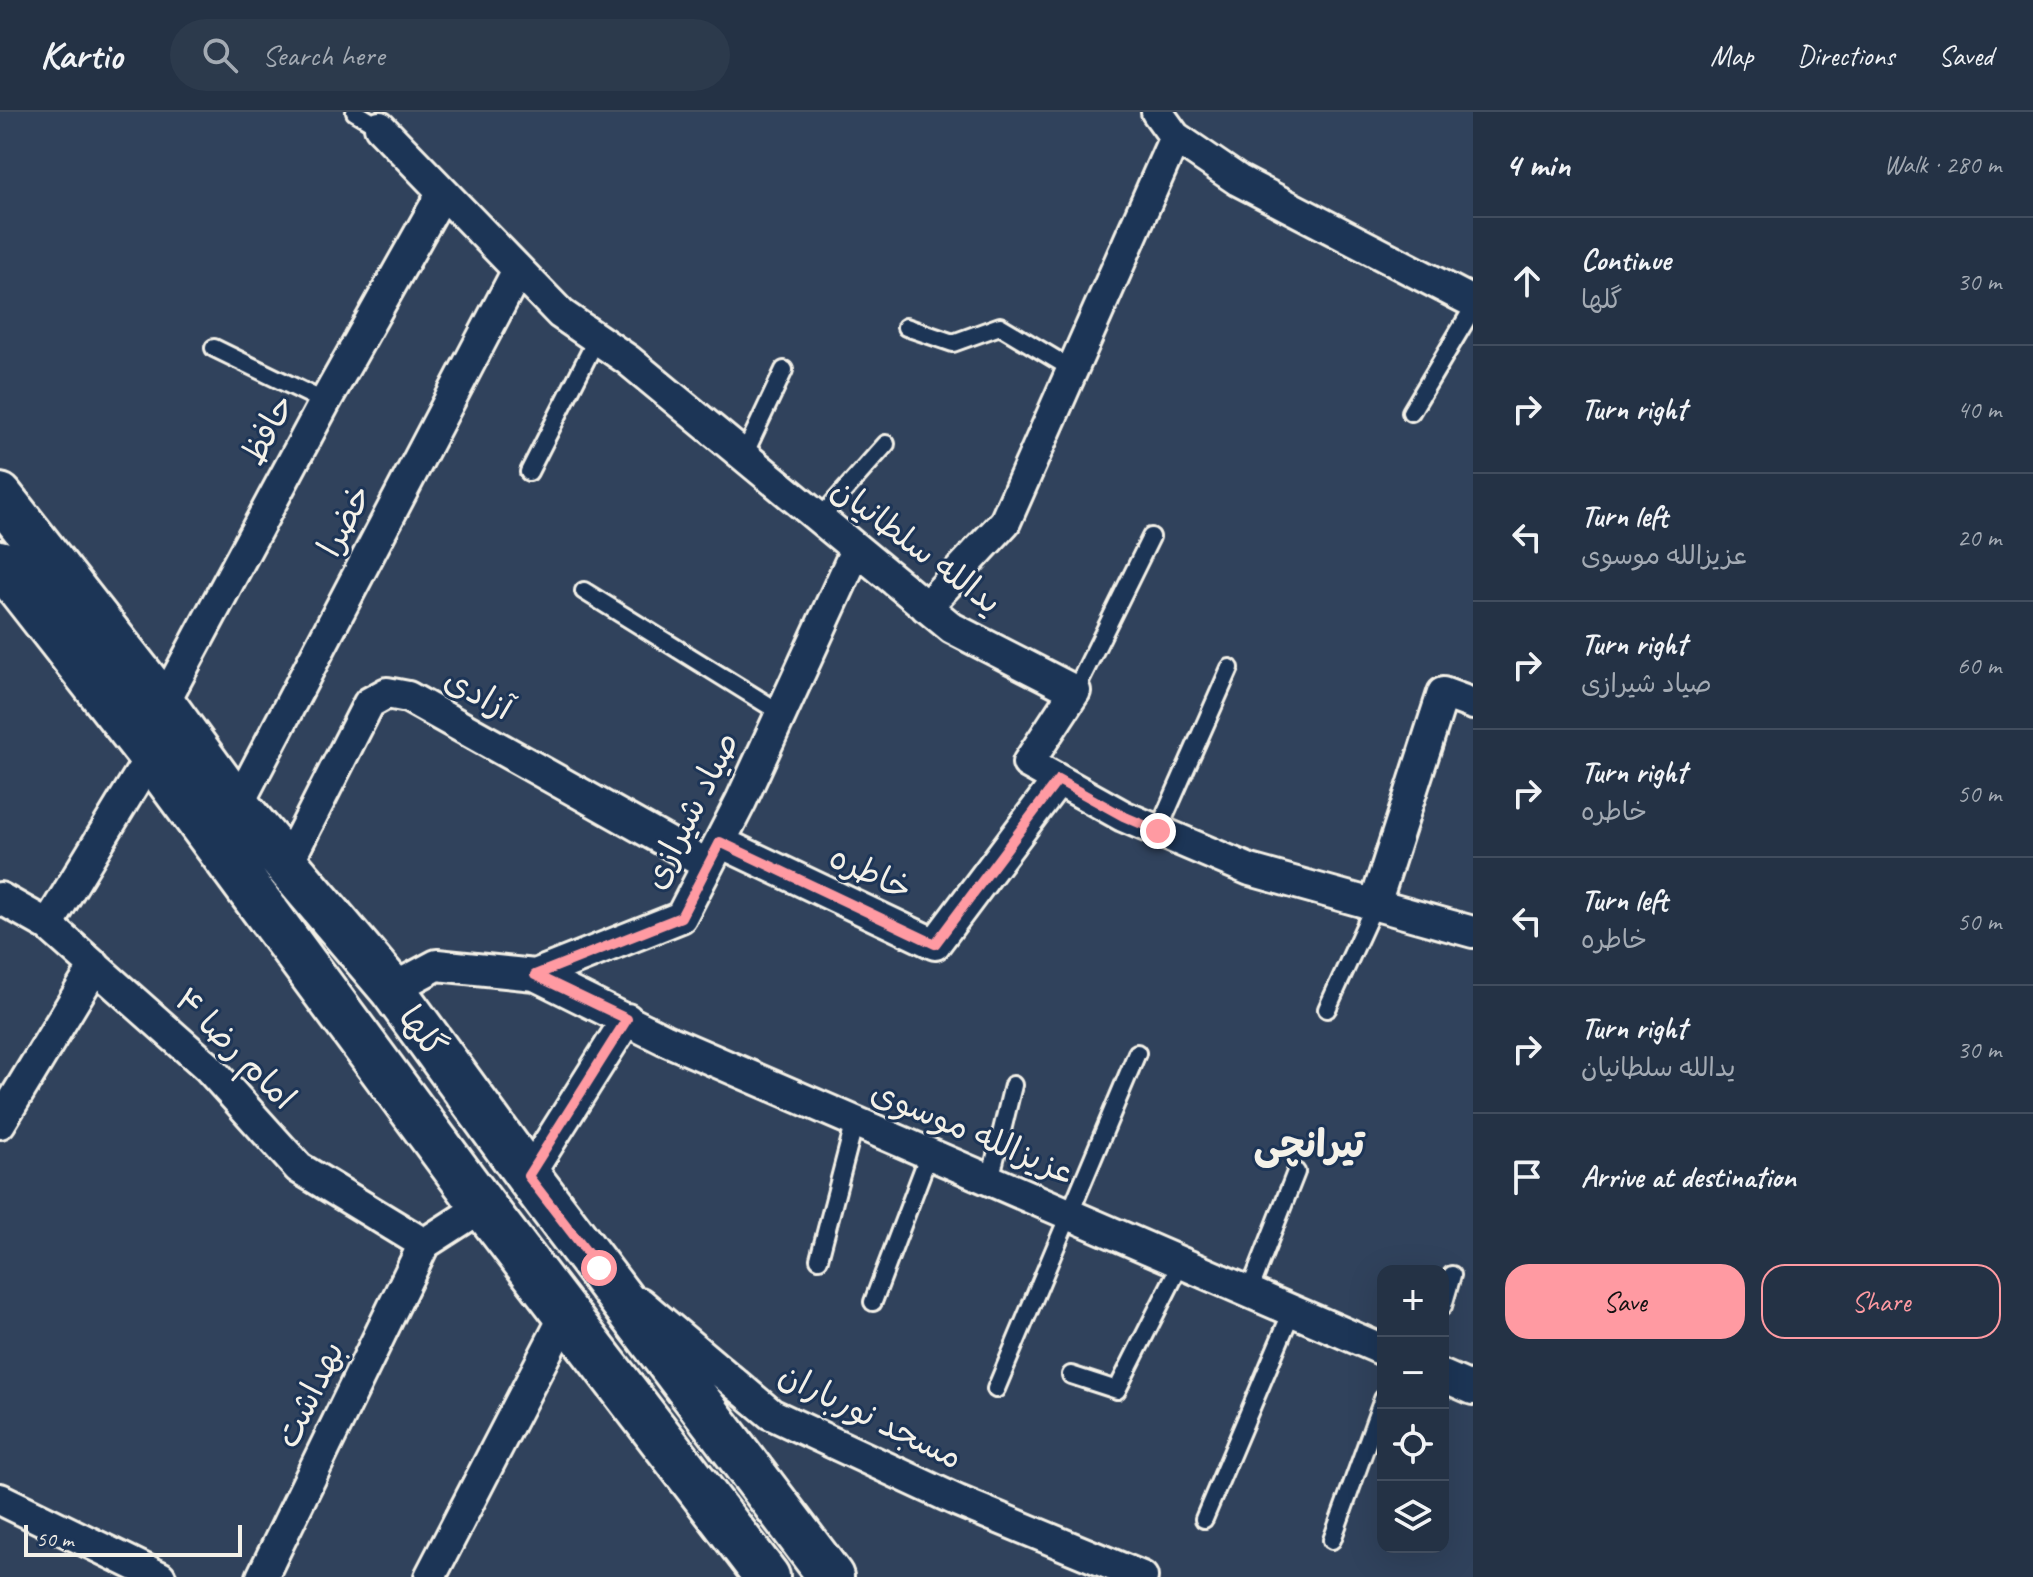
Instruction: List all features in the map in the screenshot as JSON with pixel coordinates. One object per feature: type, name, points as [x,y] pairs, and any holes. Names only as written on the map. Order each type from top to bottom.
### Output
[{"type":"main road","name":"گلها","points":[[0,496],[163,704],[237,806],[392,989],[528,1176],[831,1577]]},
{"type":"main road","name":"گلها","points":[[0,563],[151,756],[483,1206],[767,1577]]},
{"type":"main road","points":[[483,1206],[528,1176]]},
{"type":"street","points":[[1157,112],[1175,137],[1238,180],[1473,305]]},
{"type":"street","name":"یدالله سلطانیان","points":[[368,120],[561,314],[628,360],[952,628],[1075,691]]},
{"type":"street","points":[[926,607],[1005,522],[1175,137]]},
{"type":"street","name":"حافظ","points":[[163,704],[325,402],[443,192]]},
{"type":"street","name":"خضرا","points":[[237,806],[518,270]]},
{"type":"street","name":"صیاد شیرازی","points":[[392,989],[437,965],[535,975],[681,917],[714,854],[856,550]]},
{"type":"street","points":[[1075,691],[1028,763],[1123,816],[1250,870],[1473,932]]},
{"type":"street","name":"آزادی","points":[[287,864],[369,703],[387,693],[408,697],[714,854]]},
{"type":"street","points":[[1375,904],[1443,693],[1473,704]]},
{"type":"street","points":[[48,925],[151,756]]},
{"type":"street","name":"خاطره","points":[[714,854],[935,944],[1058,780]]},
{"type":"street","name":"امام رضا ۴","points":[[4,906],[48,925],[95,966],[208,1067],[299,1168],[424,1244]]},
{"type":"street","points":[[0,1123],[95,966]]},
{"type":"street","name":"عزیزالله موسوی","points":[[535,975],[664,1039],[1377,1347]]},
{"type":"street","points":[[528,1176],[627,1019]]},
{"type":"street","points":[[424,1244],[483,1206]]},
{"type":"street","name":"بهداشت","points":[[262,1577],[424,1244]]},
{"type":"street","name":"مسجد نورباران","points":[[599,1268],[771,1414],[958,1501],[1142,1577]]},
{"type":"street","points":[[430,1577],[566,1314]]},
{"type":"street","points":[[1449,1379],[1473,1389]]},
{"type":"street","points":[[0,1499],[160,1577]]},
{"type":"lane","points":[[1411,412],[1473,305]]},
{"type":"lane","points":[[906,327],[953,343],[1000,326],[1072,369]]},
{"type":"lane","points":[[529,472],[597,338]]},
{"type":"lane","points":[[214,348],[325,402]]},
{"type":"lane","points":[[743,457],[784,370]]},
{"type":"lane","points":[[819,519],[886,444]]},
{"type":"lane","points":[[1075,691],[1151,537]]},
{"type":"lane","points":[[584,591],[781,713]]},
{"type":"lane","points":[[1158,831],[1230,668]]},
{"type":"lane","points":[[1327,1009],[1375,904]]},
{"type":"lane","points":[[996,1389],[1137,1053]]},
{"type":"lane","points":[[990,1180],[1013,1085]]},
{"type":"lane","points":[[819,1259],[855,1121]]},
{"type":"lane","points":[[873,1302],[929,1154]]},
{"type":"lane","points":[[1249,1292],[1296,1172]]},
{"type":"lane","points":[[1071,1375],[1117,1390],[1181,1263]]},
{"type":"lane","points":[[1449,1285],[1452,1275]]},
{"type":"lane","points":[[1204,1519],[1292,1311]]},
{"type":"lane","points":[[1332,1540],[1379,1409]]},
{"type":"district","name":"تیرانچی","points":[[1309,1144]]},
{"type":"route","points":[[599,1268],[528,1176],[627,1019],[535,975],[681,917],[720,842],[935,944],[1058,780],[1123,816],[1158,831]]}]
